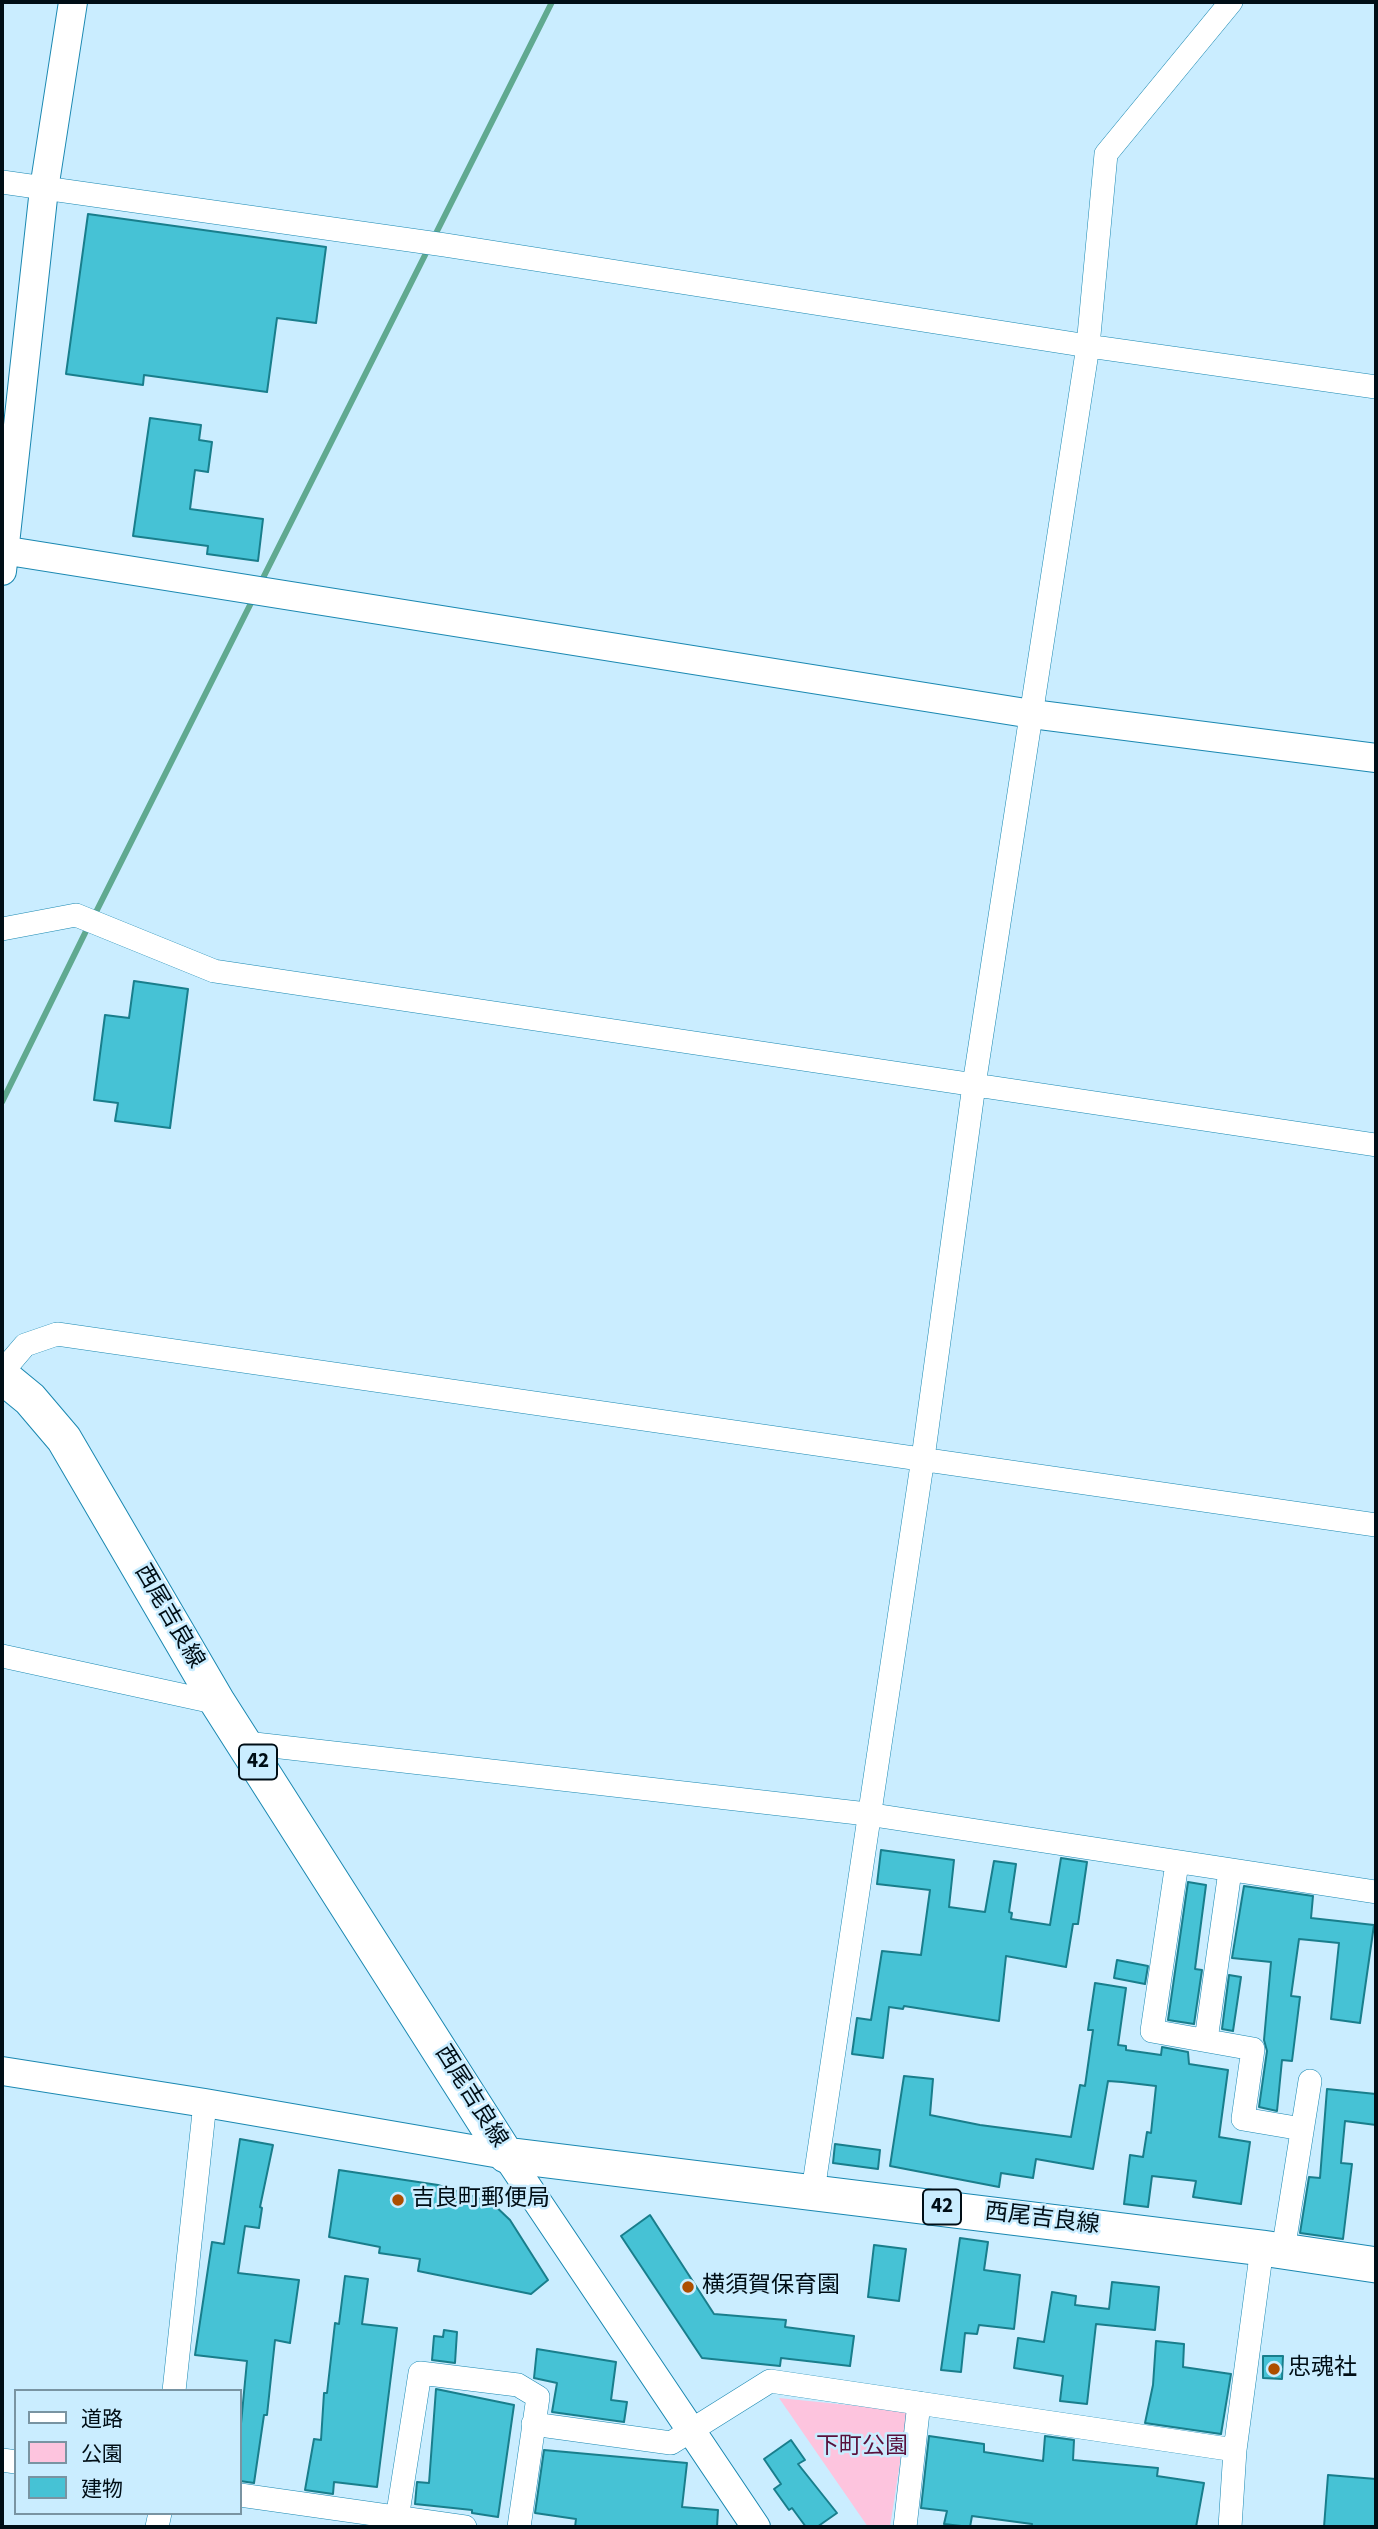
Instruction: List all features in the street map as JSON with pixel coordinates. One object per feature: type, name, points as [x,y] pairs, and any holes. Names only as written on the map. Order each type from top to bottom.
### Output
[{"type":"main road","name":"西尾吉良線","points":[[2,1374],[30,1398],[64,1439],[218,1703],[246,1742],[506,2155],[1272,2249],[1376,2265]]},
{"type":"street","points":[[74,2],[44,189],[3,557],[242,588],[1032,714],[1376,758]]},
{"type":"street","points":[[813,2191],[867,1814],[923,1458],[974,1085],[1088,346],[1106,154],[1231,2]]},
{"type":"street","points":[[2,182],[445,245],[1088,346],[1376,387]]},
{"type":"street","points":[[2,929],[78,915],[214,971],[1376,1145]]},
{"type":"street","points":[[2,1374],[25,1345],[57,1334],[1376,1525]]},
{"type":"street","points":[[2,1656],[218,1703]]},
{"type":"street","points":[[246,1742],[867,1814],[1376,1892]]},
{"type":"street","points":[[1177,1863],[1152,2031],[1254,2049],[1242,2119],[1302,2129]]},
{"type":"street","points":[[1206,2040],[1230,1871]]},
{"type":"street","points":[[2,2071],[205,2102],[506,2155],[756,2527]]},
{"type":"street","points":[[1230,2527],[1235,2450],[1272,2249],[1302,2129],[1310,2081]]},
{"type":"street","points":[[174,2389],[205,2102]]},
{"type":"street","points":[[397,2519],[420,2373],[518,2385],[538,2397],[519,2527]]},
{"type":"street","points":[[533,2424],[671,2444],[770,2381],[1235,2450]]},
{"type":"street","points":[[907,2527],[919,2403]]},
{"type":"street","points":[[242,2495],[464,2527]]},
{"type":"green space","name":"下町公園","points":[[779,2398],[908,2411],[890,2527],[868,2527]]},
{"type":"building","points":[[88,214],[326,247],[316,323],[277,318],[267,392],[144,375],[143,385],[66,374]]},
{"type":"building","points":[[150,418],[201,425],[199,440],[212,442],[208,472],[195,470],[190,509],[263,519],[258,561],[207,554],[208,546],[133,536]]},
{"type":"building","points":[[134,981],[188,989],[170,1128],[115,1121],[118,1103],[94,1100],[105,1015],[129,1018]]},
{"type":"building","points":[[881,1850],[954,1860],[949,1907],[985,1912],[994,1861],[1016,1864],[1009,1912],[1012,1913],[1011,1919],[1050,1925],[1061,1858],[1087,1862],[1078,1924],[1073,1924],[1066,1967],[1006,1956],[999,2021],[904,2006],[903,2009],[889,2007],[883,2058],[852,2054],[857,2018],[871,2020],[882,1951],[921,1955],[930,1890],[877,1884]]},
{"type":"building","points":[[1188,1882],[1206,1885],[1195,1969],[1202,1970],[1194,2024],[1168,2020]]},
{"type":"building","points":[[1244,1886],[1313,1896],[1311,1918],[1374,1925],[1360,2023],[1331,2019],[1339,1943],[1299,1939],[1291,1996],[1300,1997],[1292,2061],[1282,2060],[1277,2111],[1259,2107],[1267,2051],[1264,2040],[1271,1962],[1232,1958]]},
{"type":"building","points":[[1117,1960],[1148,1966],[1145,1984],[1114,1978]]},
{"type":"building","points":[[1229,1975],[1241,1977],[1233,2031],[1222,2029]]},
{"type":"building","points":[[1095,1983],[1126,1988],[1118,2045],[1126,2046],[1126,2050],[1161,2055],[1162,2047],[1188,2052],[1189,2064],[1228,2070],[1219,2137],[1250,2142],[1241,2204],[1193,2197],[1196,2181],[1152,2176],[1148,2207],[1124,2204],[1130,2155],[1143,2157],[1147,2132],[1151,2133],[1156,2086],[1122,2082],[1108,2081],[1093,2169],[1036,2159],[1033,2178],[1001,2173],[999,2187],[890,2166],[904,2076],[933,2079],[930,2115],[980,2125],[1071,2137],[1080,2085],[1085,2086],[1093,2030],[1088,2030]]},
{"type":"building","points":[[1327,2089],[1376,2094],[1376,2125],[1345,2121],[1341,2163],[1352,2164],[1343,2239],[1300,2233],[1309,2177],[1320,2178]]},
{"type":"building","points":[[240,2139],[273,2145],[260,2207],[259,2228],[245,2226],[238,2273],[299,2280],[290,2343],[275,2340],[267,2415],[264,2415],[254,2483],[242,2481],[242,2413],[247,2361],[195,2355],[212,2242],[224,2244]]},
{"type":"building","points":[[835,2144],[880,2150],[878,2169],[833,2163]]},
{"type":"building","points":[[339,2170],[438,2185],[491,2202],[510,2220],[548,2280],[531,2294],[418,2271],[420,2259],[379,2253],[380,2247],[329,2237]]},
{"type":"building","points":[[650,2215],[714,2314],[786,2320],[785,2327],[854,2336],[850,2366],[781,2358],[780,2366],[702,2358],[621,2236]]},
{"type":"building","points":[[960,2238],[988,2242],[984,2270],[1020,2275],[1014,2329],[979,2325],[977,2334],[965,2333],[961,2372],[941,2370]]},
{"type":"building","points":[[874,2245],[906,2249],[899,2301],[868,2297]]},
{"type":"building","points":[[345,2276],[368,2279],[362,2324],[397,2328],[377,2487],[334,2482],[333,2494],[305,2490],[314,2439],[321,2440],[324,2393],[327,2393],[335,2323],[339,2324]]},
{"type":"building","points":[[1112,2282],[1159,2287],[1155,2330],[1096,2324],[1087,2404],[1060,2401],[1063,2376],[1014,2368],[1018,2338],[1044,2342],[1052,2292],[1076,2296],[1075,2305],[1109,2309]]},
{"type":"building","points":[[444,2330],[457,2332],[455,2363],[432,2360],[434,2336],[443,2337]]},
{"type":"building","points":[[1156,2341],[1184,2344],[1183,2367],[1231,2374],[1221,2434],[1145,2423],[1153,2385]]},
{"type":"building","points":[[537,2349],[616,2362],[611,2400],[627,2402],[624,2422],[552,2412],[557,2383],[534,2378]]},
{"type":"building","points":[[1263,2356],[1283,2356],[1282,2379],[1263,2378]]},
{"type":"building","points":[[436,2389],[514,2405],[498,2517],[472,2513],[472,2510],[415,2504],[417,2482],[429,2483]]},
{"type":"building","points":[[929,2436],[984,2444],[984,2452],[1043,2461],[1045,2436],[1074,2440],[1073,2460],[1158,2468],[1157,2476],[1204,2483],[1196,2527],[1031,2527],[1032,2524],[972,2516],[970,2527],[944,2524],[947,2511],[921,2508]]},
{"type":"building","points":[[791,2440],[805,2460],[798,2464],[837,2513],[817,2527],[806,2527],[792,2508],[789,2510],[774,2489],[781,2484],[764,2459]]},
{"type":"building","points":[[544,2450],[687,2463],[682,2507],[718,2510],[717,2527],[575,2527],[576,2519],[535,2513]]},
{"type":"building","points":[[1328,2475],[1376,2479],[1376,2527],[1324,2527]]},
{"type":"waterway","points":[[260,584],[552,2]]},
{"type":"waterway","points":[[94,916],[254,597]]},
{"type":"waterway","points":[[2,1102],[89,925]]},
{"type":"place","name":"吉良町郵便局","points":[[398,2200]]},
{"type":"place","name":"横須賀保育園","points":[[688,2287]]},
{"type":"place","name":"忠魂社","points":[[1274,2369]]}]
